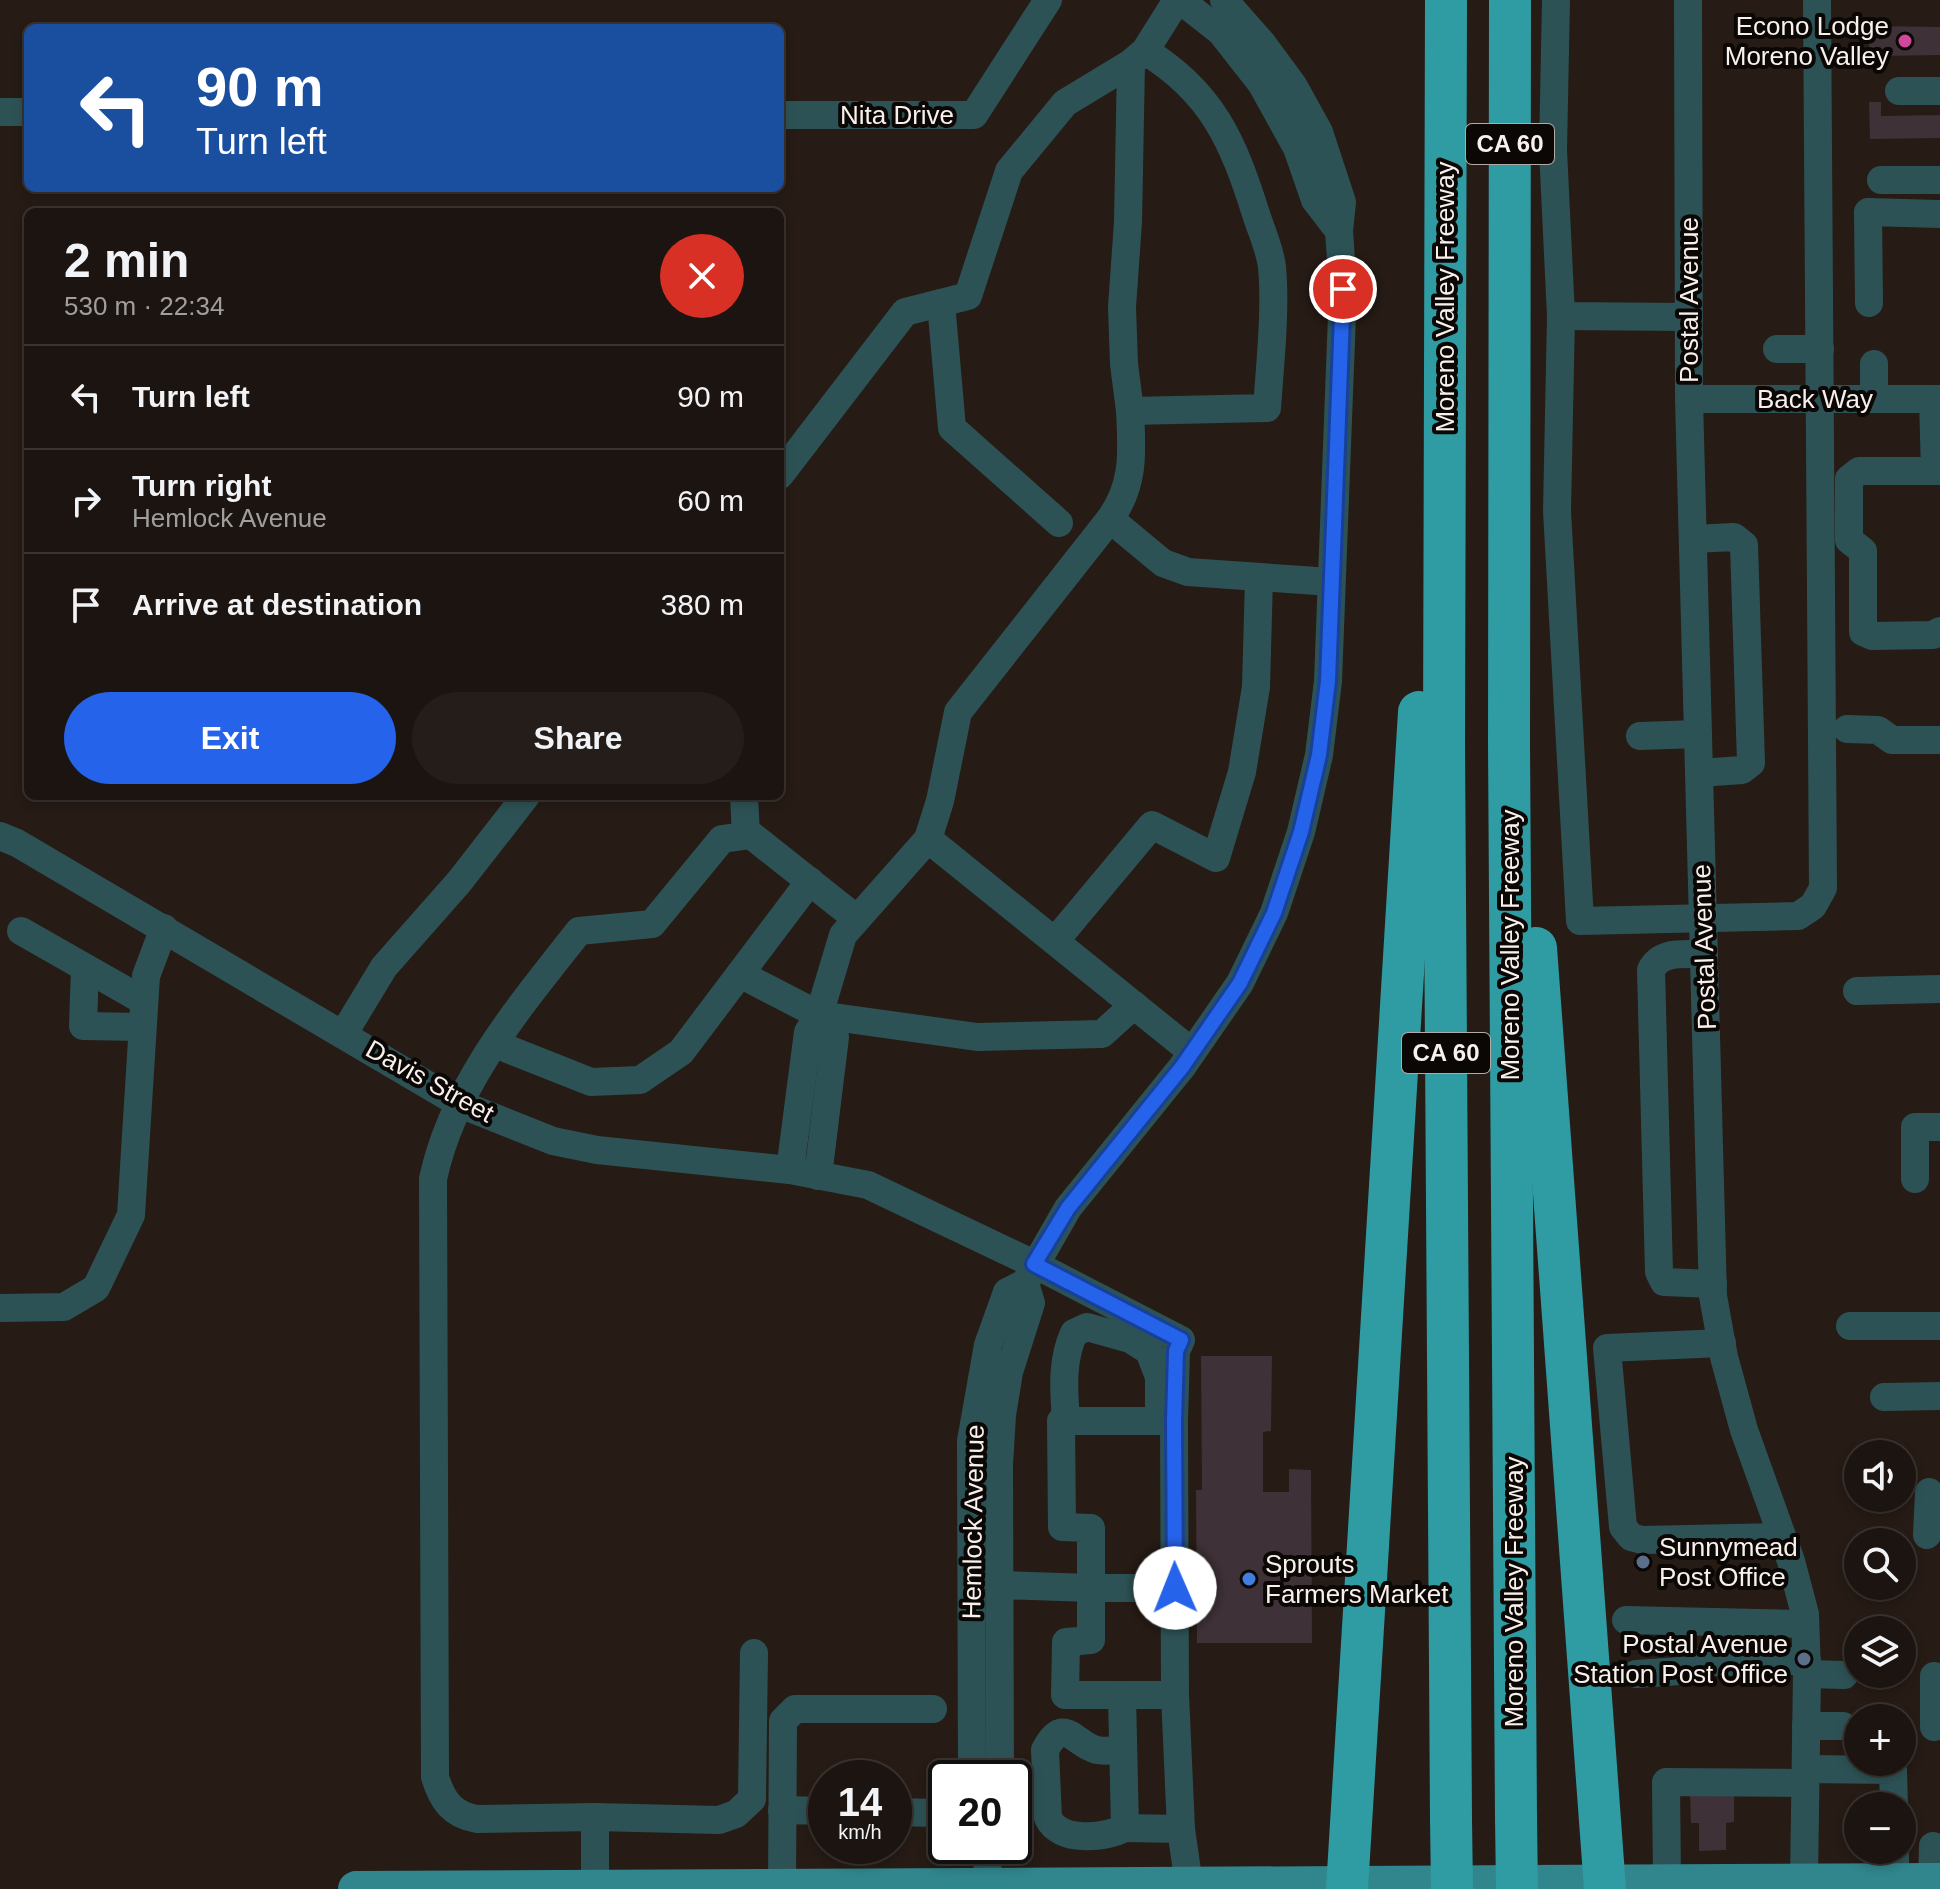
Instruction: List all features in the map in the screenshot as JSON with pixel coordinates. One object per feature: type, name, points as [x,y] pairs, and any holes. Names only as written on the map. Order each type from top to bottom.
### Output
[{"type":"highway","name":"Moreno Valley Freeway","points":[[1446,0],[1444,743],[1452,1889]]},
{"type":"highway","name":"Moreno Valley Freeway","points":[[1510,0],[1509,759],[1517,1889]]},
{"type":"highway","points":[[1346,1886],[1445,287]]},
{"type":"highway","points":[[1510,288],[1530,736],[1535,934],[1606,1886]]},
{"type":"main road","points":[[356,1889],[1606,1886],[1794,1884],[1872,1879],[1936,1881]]},
{"type":"street","name":"Nita Drive","points":[[784,115],[974,115],[1048,0]]},
{"type":"street","points":[[784,470],[905,312],[968,296],[1009,171],[1065,103],[1138,57],[1178,0],[1221,32],[1261,83],[1297,148],[1315,200],[1339,231]]},
{"type":"street","name":"Hemlock Avenue","points":[[972,1760],[971,1441],[988,1345],[1007,1292],[1030,1274],[1068,1208],[1192,1052],[1240,983],[1274,913],[1301,832],[1319,755],[1328,681],[1343,289],[1339,231],[1342,202],[1319,132],[1277,64],[1224,0]]},
{"type":"street","points":[[1556,0],[1553,150],[1561,316],[1557,511],[1580,921],[1798,916],[1813,906],[1823,888],[1817,0]]},
{"type":"street","name":"Postal Avenue","points":[[1688,0],[1689,399],[1713,1284],[1722,1343],[1744,1430],[1794,1574],[1805,1624],[1805,1776],[1794,1884]]},
{"type":"street","points":[[790,1170],[808,1032],[819,1015],[843,935],[928,839],[940,801],[958,712],[1124,499],[1132,453],[1122,307],[1138,57]]},
{"type":"street","points":[[1130,411],[1267,408],[1271,354],[1272,265],[1241,168],[1219,118],[1174,68],[1138,57]]},
{"type":"street","points":[[1899,91],[1940,91]]},
{"type":"street","points":[[0,112],[24,112]]},
{"type":"street","points":[[1881,180],[1940,180]]},
{"type":"street","points":[[1869,303],[1868,212],[1940,214]]},
{"type":"street","points":[[941,303],[952,428],[1059,523]]},
{"type":"street","points":[[1561,316],[1689,317]]},
{"type":"street","points":[[1777,349],[1820,349]]},
{"type":"street","points":[[1874,364],[1874,399]]},
{"type":"street","name":"Back Way","points":[[1689,399],[1937,399]]},
{"type":"street","points":[[1937,399],[1937,471],[1859,471],[1849,479],[1849,540],[1863,551],[1863,632],[1872,636],[1918,636],[1940,631]]},
{"type":"street","points":[[1110,519],[1163,563],[1188,572],[1331,582]]},
{"type":"street","points":[[1693,539],[1734,537],[1744,545],[1751,763],[1742,770],[1699,773]]},
{"type":"street","points":[[1055,941],[1152,825],[1216,858],[1242,772],[1256,687],[1259,578]]},
{"type":"street","points":[[1847,729],[1878,730],[1892,740],[1940,740]]},
{"type":"street","points":[[1640,736],[1698,734]]},
{"type":"street","points":[[344,1033],[384,967],[459,882],[523,800]]},
{"type":"street","points":[[744,800],[746,835]]},
{"type":"street","points":[[754,1653],[752,1799],[736,1814],[719,1820],[595,1817],[477,1819],[464,1817],[441,1796],[435,1777],[433,1179],[445,1135],[495,1044],[508,1022],[579,931],[652,924],[722,839],[751,835],[857,919]]},
{"type":"street","name":"Davis Street","points":[[0,836],[164,928],[460,1104],[553,1141],[597,1150],[790,1170],[868,1185],[1030,1274],[1181,1340],[1176,1351],[1167,1421]]},
{"type":"street","points":[[928,839],[1192,1052]]},
{"type":"street","points":[[495,1044],[591,1082],[640,1080],[681,1052],[810,881]]},
{"type":"street","points":[[0,1308],[64,1307],[96,1288],[131,1215],[146,976],[164,928]]},
{"type":"street","points":[[21,931],[85,968],[142,1014]]},
{"type":"street","points":[[1704,954],[1665,955],[1656,960],[1651,970],[1659,1272],[1664,1282],[1713,1284]]},
{"type":"street","points":[[85,968],[83,1026],[142,1014]]},
{"type":"street","points":[[740,974],[819,1015],[977,1037],[1102,1034],[1134,1005]]},
{"type":"street","points":[[1857,991],[1940,989]]},
{"type":"street","points":[[818,1176],[835,1037],[819,1015]]},
{"type":"street","points":[[1915,1179],[1915,1127],[1940,1127]]},
{"type":"street","name":"Hemlock Avenue","points":[[1000,1760],[1002,1415],[1009,1372],[1031,1303],[1030,1274]]},
{"type":"street","points":[[1850,1326],[1940,1326]]},
{"type":"street","points":[[1066,1421],[1064,1378],[1067,1348],[1074,1333],[1087,1327],[1130,1339],[1149,1351],[1159,1377],[1167,1421],[1181,1829],[1191,1887]]},
{"type":"street","points":[[1722,1343],[1607,1348],[1623,1527],[1631,1537],[1642,1540],[1782,1537]]},
{"type":"street","points":[[1884,1397],[1940,1396]]},
{"type":"street","points":[[1167,1421],[1061,1421],[1062,1527],[1091,1528],[1091,1640],[1066,1642],[1065,1695],[1175,1695]]},
{"type":"street","points":[[1927,1535],[1929,1492]]},
{"type":"street","points":[[999,1585],[1175,1588]]},
{"type":"street","points":[[1626,1620],[1805,1624]]},
{"type":"street","points":[[1636,1674],[1680,1671],[1699,1662],[1807,1668],[1844,1675]]},
{"type":"street","points":[[1930,1676],[1930,1727]]},
{"type":"street","points":[[1122,1695],[1125,1828]]},
{"type":"street","points":[[782,1888],[783,1721],[795,1709],[933,1709]]},
{"type":"street","points":[[1806,1726],[1843,1726]]},
{"type":"street","points":[[1123,1749],[1099,1751],[1068,1733],[1059,1733],[1050,1741],[1045,1750],[1048,1818],[1052,1827],[1076,1835],[1110,1835],[1125,1828],[1181,1829]]},
{"type":"street","points":[[1687,1884],[1666,1782],[1893,1770],[1894,1792]]},
{"type":"street","points":[[782,1810],[808,1811]]},
{"type":"street","points":[[595,1817],[595,1888]]},
{"type":"street","points":[[1933,1846],[1936,1881]]},
{"type":"street","points":[[987,1888],[988,1864]]},
{"type":"building","name":"Econo Lodge Moreno Valley","points":[[1869,26],[1940,27],[1940,55],[1882,56],[1881,63],[1869,64]]},
{"type":"building","name":"Econo Lodge Moreno Valley","points":[[1869,102],[1881,102],[1881,116],[1940,115],[1940,138],[1870,139]]},
{"type":"building","points":[[1201,1356],[1272,1356],[1271,1431],[1263,1432],[1263,1492],[1289,1492],[1289,1469],[1311,1470],[1312,1643],[1197,1643],[1196,1490],[1202,1490]]},
{"type":"building","points":[[1734,1793],[1734,1822],[1726,1823],[1726,1850],[1699,1851],[1699,1823],[1691,1823],[1690,1796]]},
{"type":"place","name":"Econo Lodge Moreno Valley","points":[[1905,41]]},
{"type":"place","name":"Sunnymead Post Office","points":[[1643,1562]]},
{"type":"place","name":"Sprouts Farmers Market","points":[[1249,1579]]},
{"type":"place","name":"Postal Avenue Station Post Office","points":[[1804,1659]]},
{"type":"route","points":[[1175,1588],[1174,1421],[1176,1351],[1181,1340],[1034,1264],[1068,1208],[1182,1067],[1240,983],[1274,913],[1301,832],[1319,755],[1328,681],[1343,289]]}]
